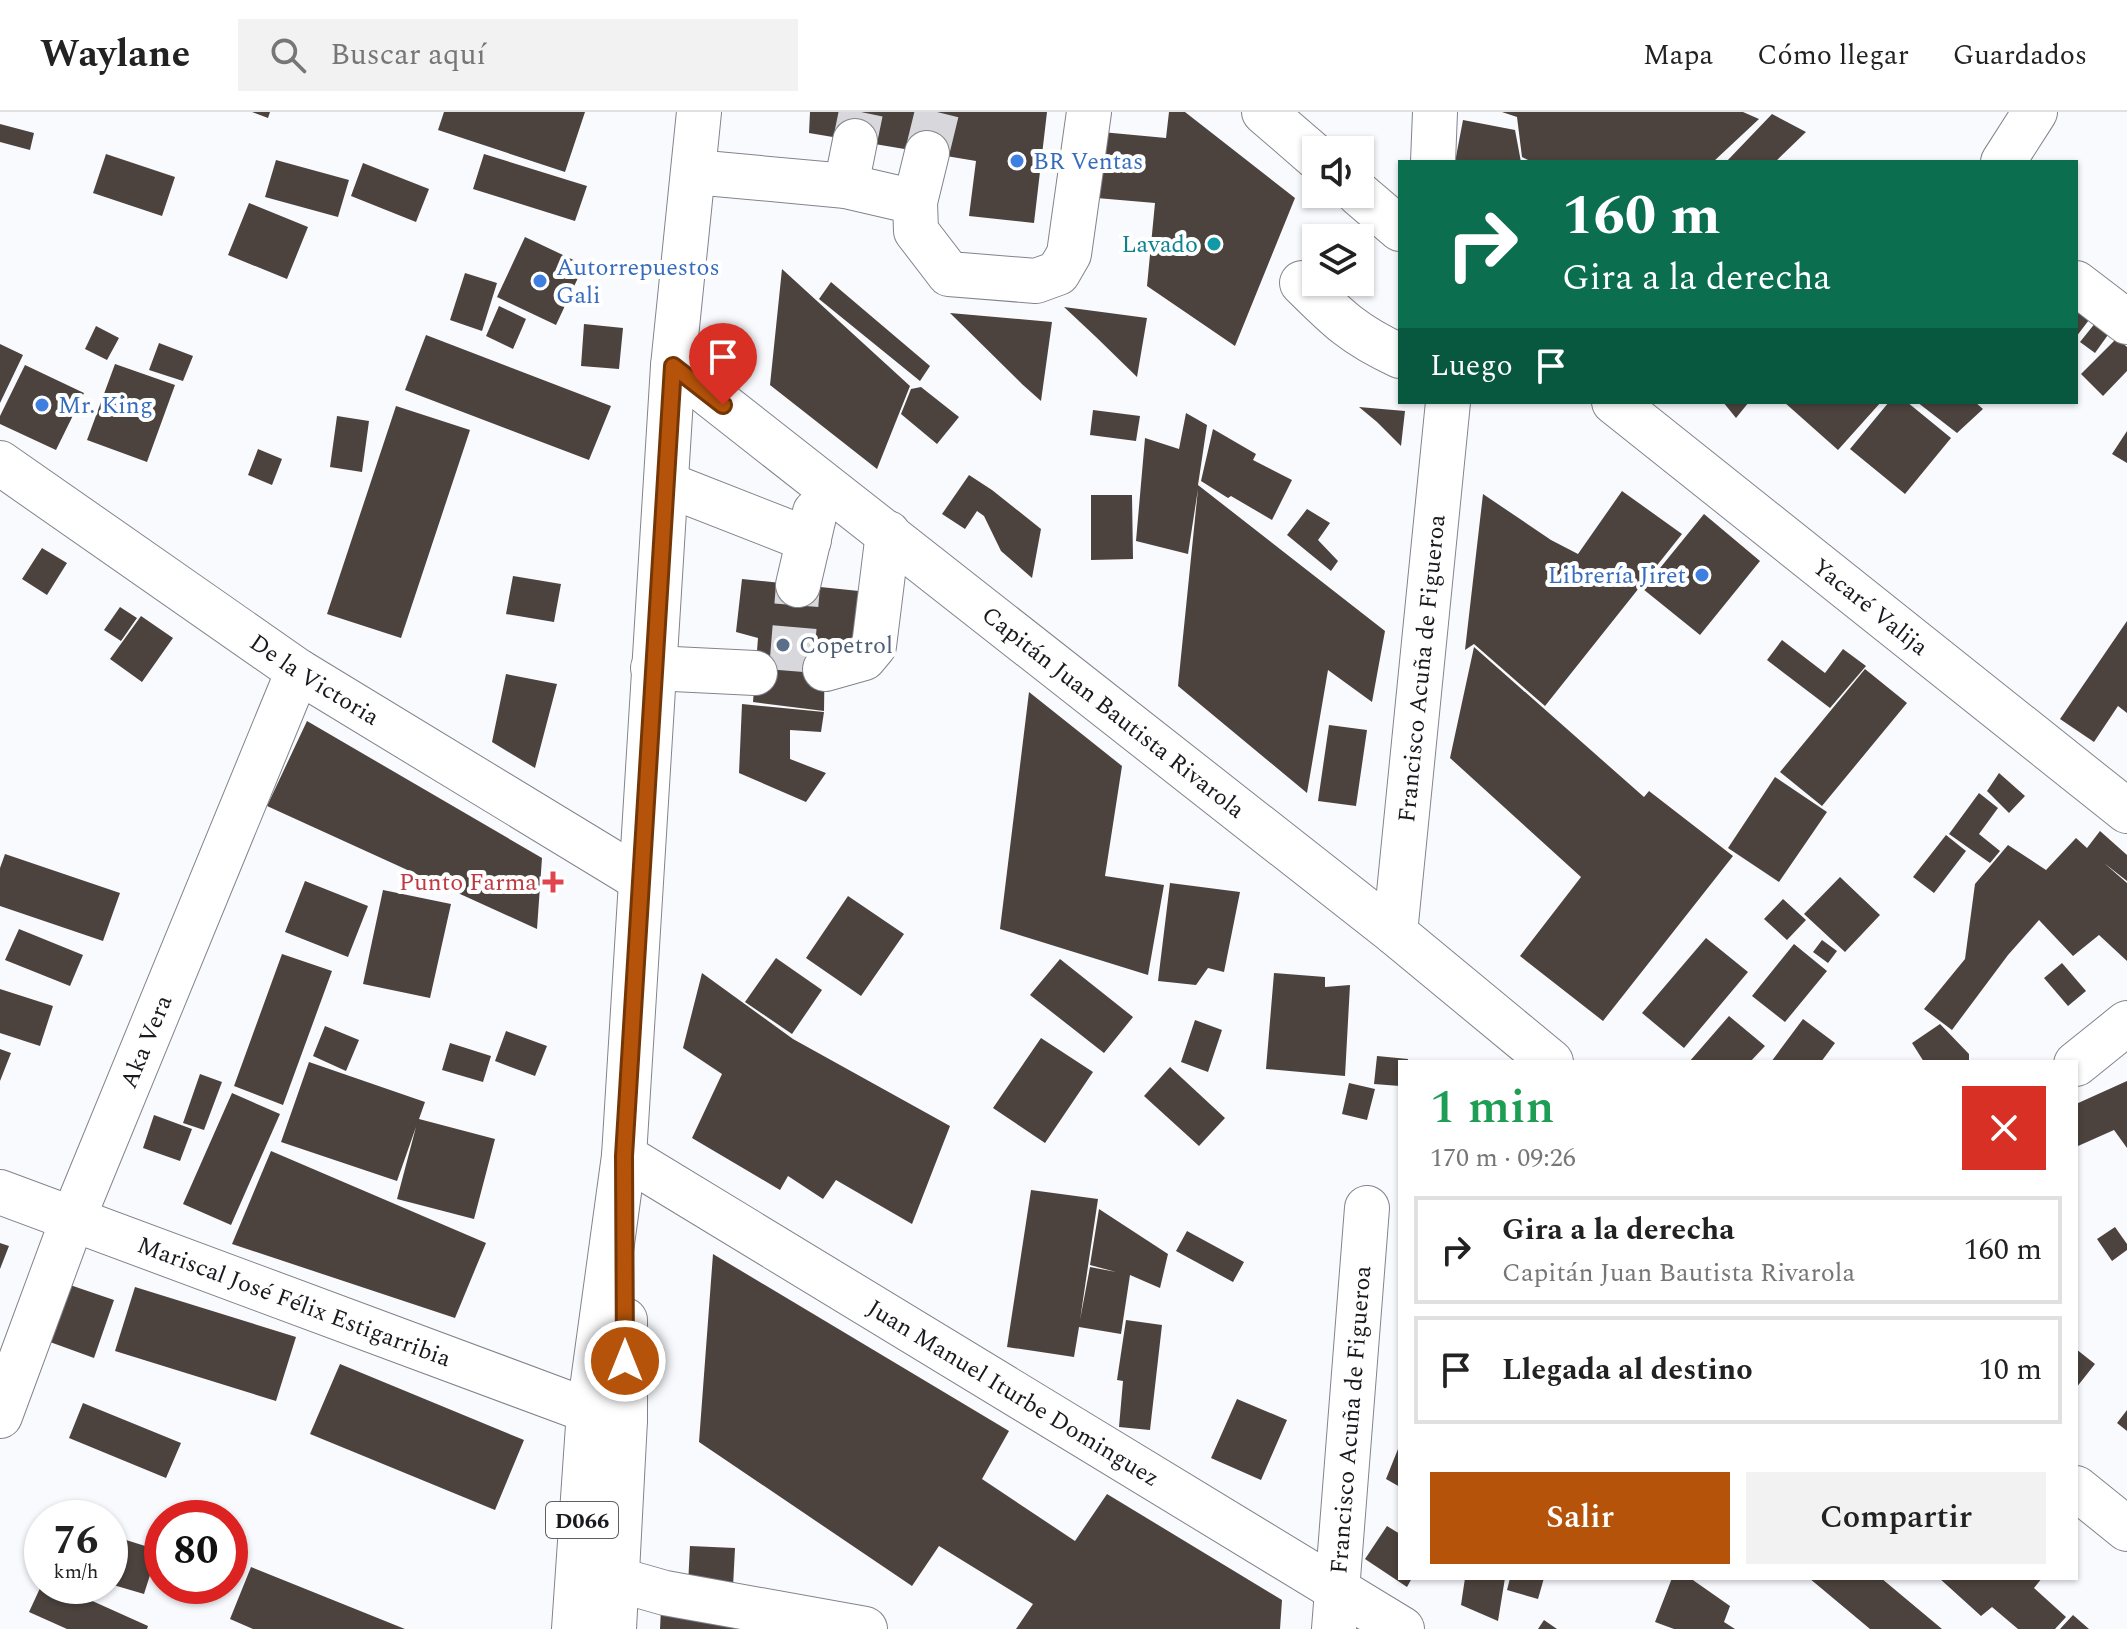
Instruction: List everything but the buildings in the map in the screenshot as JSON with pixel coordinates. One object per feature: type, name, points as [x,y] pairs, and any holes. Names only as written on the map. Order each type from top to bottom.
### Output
[{"type":"main road","name":"D066","points":[[574,1629],[607,1416],[673,366],[699,112]]},
{"type":"main road","points":[[927,153],[915,202],[916,231],[949,274],[1036,281],[1058,273],[1069,254],[1089,112]]},
{"type":"main road","points":[[1264,112],[1302,145]]},
{"type":"main road","points":[[1433,160],[1435,112]]},
{"type":"main road","points":[[2004,160],[2035,112]]},
{"type":"main road","points":[[846,186],[855,141]]},
{"type":"main road","points":[[694,172],[846,186],[915,202]]},
{"type":"main road","points":[[1374,207],[1398,227]]},
{"type":"main road","points":[[2078,285],[2127,322]]},
{"type":"main road","points":[[1315,296],[1344,325],[1369,342],[1398,355]]},
{"type":"main road","name":"Capitán Juan Bautista Rivarola","points":[[673,366],[1395,933],[1549,1060]]},
{"type":"main road","name":"Francisco Acuña de Figueroa","points":[[1395,933],[1448,404]]},
{"type":"main road","name":"Yacaré Valija","points":[[1617,404],[2127,811]]},
{"type":"main road","name":"De la Victoria","points":[[0,463],[298,671],[640,879]]},
{"type":"main road","points":[[798,585],[822,483]]},
{"type":"main road","points":[[666,484],[809,540]]},
{"type":"main road","points":[[825,669],[864,658],[874,646],[888,533]]},
{"type":"main road","points":[[653,668],[755,673]]},
{"type":"main road","name":"Aka Vera","points":[[0,1416],[72,1221],[298,671]]},
{"type":"main road","points":[[2078,1062],[2127,1023]]},
{"type":"main road","name":"Juan Manuel Iturbe Dominguez","points":[[624,1156],[1336,1609],[1402,1629]]},
{"type":"main road","name":"Mariscal José Félix Estigarribia","points":[[0,1192],[607,1416]]},
{"type":"main road","name":"Francisco Acuña de Figueroa","points":[[1336,1609],[1367,1208]]},
{"type":"main road","name":"D066","points":[[607,1416],[616,1579],[614,1629]]},
{"type":"main road","points":[[2078,1490],[2127,1529]]},
{"type":"main road","points":[[616,1579],[665,1593],[865,1629]]},
{"type":"tunnel","points":[[855,141],[861,112]]},
{"type":"tunnel","points":[[927,153],[937,112]]},
{"type":"tunnel","points":[[791,671],[798,585]]},
{"type":"place","name":"BR Ventas","points":[[1017,161]]},
{"type":"place","name":"Lavado","points":[[1214,244]]},
{"type":"place","name":"Autorrepuestos Gali","points":[[540,281]]},
{"type":"place","name":"Mr. King","points":[[42,405]]},
{"type":"place","name":"Librería Jiret","points":[[1702,575]]},
{"type":"place","name":"Copetrol","points":[[783,645]]},
{"type":"place","name":"Punto Farma","points":[[553,882]]},
{"type":"route","points":[[625,1361],[624,1156],[673,366],[723,405]]}]
